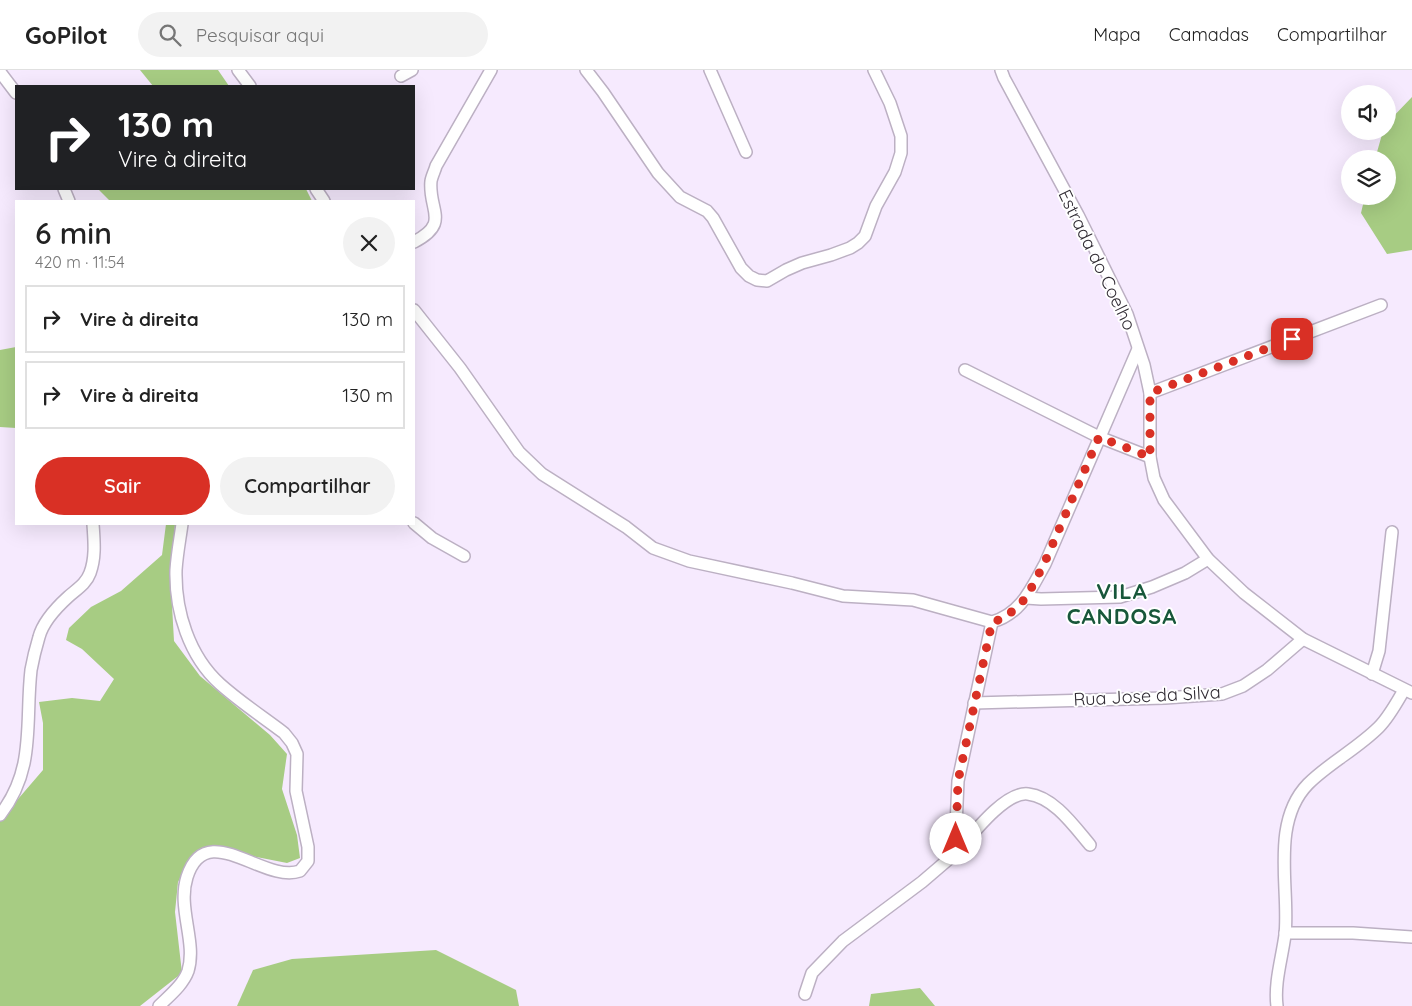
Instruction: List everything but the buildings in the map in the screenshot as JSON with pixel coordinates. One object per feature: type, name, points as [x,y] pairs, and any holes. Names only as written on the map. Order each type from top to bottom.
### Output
[{"type":"street","points":[[238,70],[249,85]]},
{"type":"street","points":[[401,76],[412,70]]},
{"type":"street","points":[[415,241],[431,230],[435,221],[431,180],[436,166],[490,70]]},
{"type":"street","points":[[586,70],[604,92],[658,173],[680,197],[707,211],[713,218],[741,268],[749,276],[757,280],[767,281],[802,263],[850,248],[865,236],[876,206],[895,172],[901,153],[901,136],[890,103],[874,70]]},
{"type":"street","points":[[710,70],[746,152]]},
{"type":"street","name":"Estrada do Coelho","points":[[1001,70],[1128,314],[1144,365],[1150,393],[1150,457],[1154,478],[1164,500],[1208,559],[1244,593],[1303,640],[1408,691]]},
{"type":"street","points":[[0,72],[15,91]]},
{"type":"street","points":[[1150,393],[1381,305]]},
{"type":"street","points":[[415,311],[460,368],[519,452],[542,474],[626,527],[652,548],[689,561],[843,596],[913,600],[992,622],[1005,618],[1026,598],[1044,564],[1138,349]]},
{"type":"street","points":[[965,370],[1099,437],[1150,457]]},
{"type":"street","points":[[415,524],[432,538],[464,556]]},
{"type":"street","points":[[0,815],[17,789],[23,770],[29,736],[31,669],[40,634],[55,610],[83,586],[90,573],[95,552],[93,525]]},
{"type":"street","points":[[159,1006],[176,990],[188,972],[190,947],[185,916],[184,886],[189,868],[196,859],[205,852],[216,851],[238,856],[269,870],[284,873],[300,871],[308,861],[308,847],[296,791],[297,754],[292,743],[284,733],[220,684],[202,665],[184,626],[179,606],[176,570],[182,525]]},
{"type":"street","points":[[1372,674],[1379,651],[1392,532]]},
{"type":"street","points":[[1026,598],[1041,600],[1120,597],[1152,587],[1185,573],[1208,559]]},
{"type":"street","points":[[957,852],[958,781],[992,622]]},
{"type":"street","name":"Rua Jose da Silva","points":[[974,703],[1165,698],[1222,694],[1242,686],[1267,670],[1303,640]]},
{"type":"street","points":[[1277,1006],[1276,995],[1285,933],[1283,858],[1293,807],[1307,785],[1379,727],[1408,691]]},
{"type":"street","points":[[805,994],[812,974],[843,941],[922,882],[957,852],[996,809],[1013,797],[1026,793],[1040,797],[1053,806],[1076,828],[1090,845]]},
{"type":"street","points":[[1285,933],[1353,933],[1412,937]]},
{"type":"green space","points":[[140,70],[218,70],[228,85],[152,85]]},
{"type":"green space","points":[[1412,97],[1412,250],[1387,254],[1361,213],[1363,205],[1396,205],[1396,150],[1378,150],[1380,140],[1396,140],[1396,114]]},
{"type":"green space","points":[[99,190],[306,190],[312,200],[109,200]]},
{"type":"green space","points":[[15,347],[15,428],[0,427],[0,350]]},
{"type":"green space","points":[[166,525],[175,525],[171,587],[174,641],[200,676],[270,735],[287,754],[282,789],[297,835],[300,858],[287,863],[215,849],[192,856],[178,882],[175,912],[182,973],[140,1006],[0,1006],[0,820],[43,770],[43,723],[39,702],[72,698],[100,701],[114,679],[82,649],[66,640],[69,628],[91,607],[121,591],[162,555]]},
{"type":"green space","points":[[436,950],[516,990],[519,1006],[237,1006],[253,970],[292,959]]},
{"type":"green space","points":[[920,988],[935,1006],[869,1006],[871,994]]},
{"type":"district","name":"VILA CANDOSA","points":[[1122,604]]},
{"type":"route","points":[[956,839],[958,781],[992,622],[1005,618],[1026,598],[1044,564],[1099,437],[1150,457],[1150,393],[1292,339]]}]
